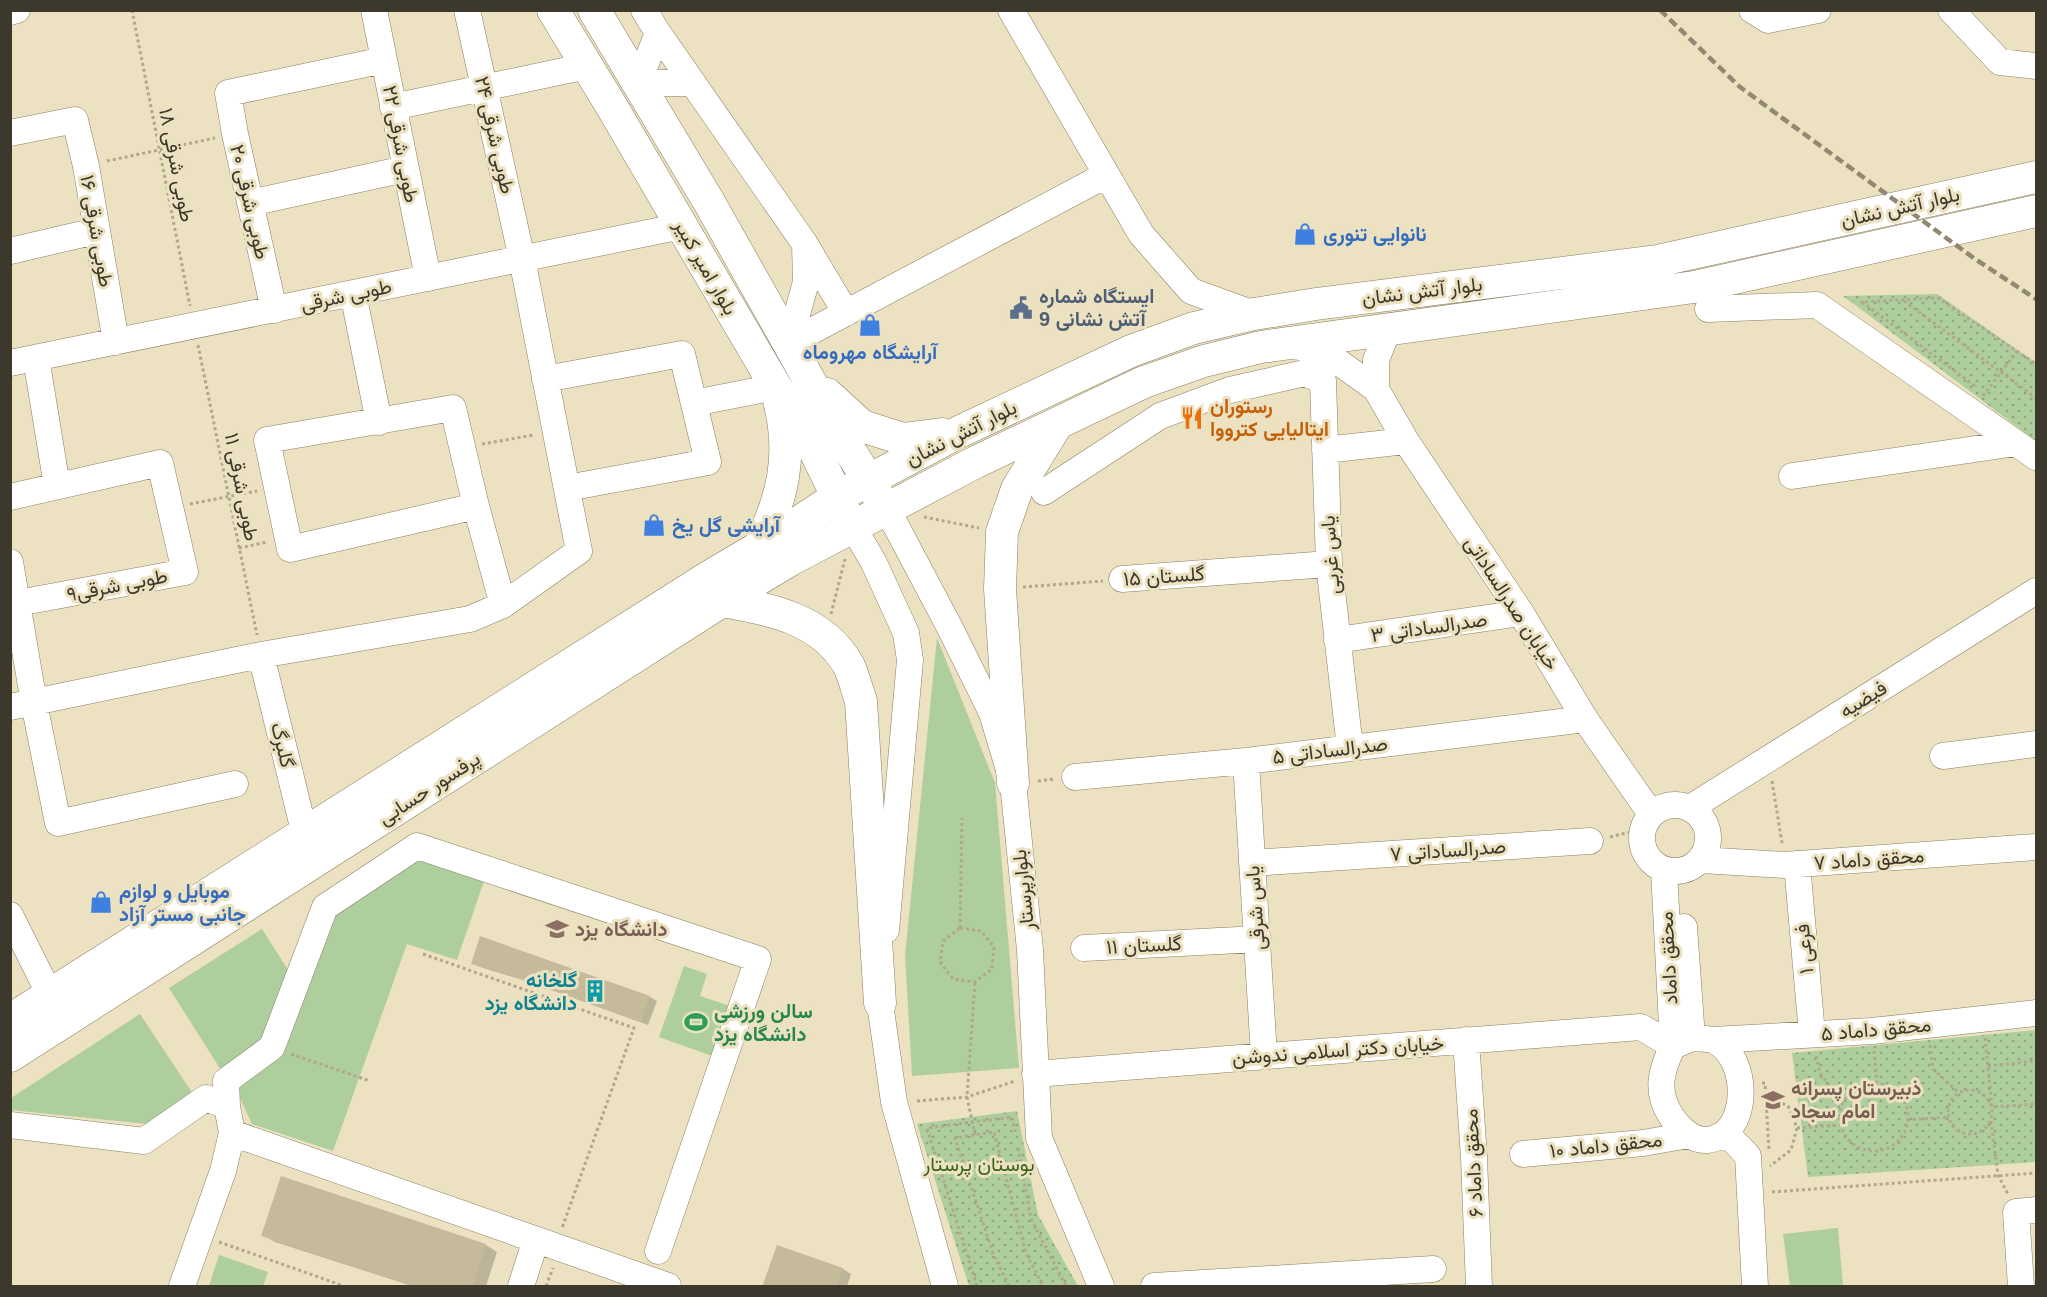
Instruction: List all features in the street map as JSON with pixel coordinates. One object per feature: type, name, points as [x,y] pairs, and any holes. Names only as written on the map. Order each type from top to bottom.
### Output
[{"type":"main road","name":"بلوار امیر کبیر","points":[[553,10],[776,387],[805,431],[853,527]]},
{"type":"main road","name":"بلوار امیر کبیر","points":[[594,10],[709,202],[839,433],[887,510]]},
{"type":"main road","name":"بلوار آتش نشان","points":[[837,497],[961,431],[1131,351],[1194,328],[1254,314],[1328,303],[1657,261],[2037,177]]},
{"type":"main road","name":"بلوار آتش نشان","points":[[853,527],[976,462],[1126,391],[1204,361],[1290,343],[1694,287],[2037,212]]},
{"type":"main road","points":[[811,380],[862,426],[903,439],[961,431]]},
{"type":"main road","points":[[759,547],[772,518],[787,455],[784,422],[776,387]]},
{"type":"main road","points":[[1012,783],[1000,588],[1002,532],[1017,489],[1057,424]]},
{"type":"main road","name":"پرفسور حسابی","points":[[10,1020],[837,497]]},
{"type":"main road","name":"پرفسور حسابی","points":[[10,1056],[722,601],[853,527]]},
{"type":"main road","points":[[722,601],[757,607],[792,617],[826,636],[849,666],[861,701],[880,1002]]},
{"type":"street","points":[[10,12],[17,10]]},
{"type":"street","name":"طوبی شرقی ۲۲","points":[[374,10],[428,278]]},
{"type":"street","name":"طوبی شرقی ۲۴","points":[[467,10],[522,259],[579,551],[503,605]]},
{"type":"street","points":[[644,10],[805,244],[846,313]]},
{"type":"street","points":[[1011,10],[1141,234],[1191,291],[1254,314]]},
{"type":"street","points":[[1752,10],[1768,20],[1816,11]]},
{"type":"street","points":[[1951,10],[2000,62],[2037,66]]},
{"type":"street","points":[[658,33],[638,83],[693,83]]},
{"type":"street","name":"طوبی شرقی ۲۰","points":[[274,310],[228,93],[384,60]]},
{"type":"street","points":[[393,107],[587,66]]},
{"type":"street","name":"طوبی شرقی ۱۶","points":[[10,133],[75,120],[86,166],[116,342]]},
{"type":"street","points":[[250,203],[405,169]]},
{"type":"street","points":[[789,343],[1106,175]]},
{"type":"street","name":"طوبی شرقی","points":[[10,363],[682,226]]},
{"type":"street","points":[[10,251],[96,231]]},
{"type":"street","points":[[789,343],[806,282],[805,244]]},
{"type":"street","points":[[353,293],[379,422]]},
{"type":"street","points":[[1708,309],[1817,305],[2026,450]]},
{"type":"street","points":[[1376,389],[1376,360],[1388,330]]},
{"type":"street","points":[[1290,343],[1337,361],[1376,389]]},
{"type":"street","points":[[545,379],[682,354],[708,462],[567,488]]},
{"type":"street","points":[[36,358],[57,486]]},
{"type":"street","name":"یاس غربی","points":[[1146,425],[1160,416],[1230,390],[1305,374],[1323,381],[1329,564],[1350,748]]},
{"type":"street","points":[[694,403],[776,387]]},
{"type":"street","name":"خیابان صدرالساداتی","points":[[1376,389],[1406,441],[1521,614],[1647,822]]},
{"type":"street","points":[[1044,492],[1146,425],[1126,391]]},
{"type":"street","points":[[22,705],[261,655],[470,619],[503,605],[476,506],[453,408],[267,440],[290,549],[476,506]]},
{"type":"street","points":[[1325,450],[1406,441]]},
{"type":"street","points":[[1792,476],[2026,450]]},
{"type":"street","name":"طوبی شرقی۹","points":[[10,497],[160,463],[185,572],[18,603]]},
{"type":"street","name":"بلوارپرستار","points":[[887,510],[992,713],[1012,783],[1030,950],[1039,1138],[1101,1287]]},
{"type":"street","points":[[853,527],[874,563],[895,607],[906,633],[910,660],[880,1002],[894,1102],[945,1287]]},
{"type":"street","points":[[10,562],[18,603],[22,705],[58,823],[235,784]]},
{"type":"street","name":"گلستان ۱۵","points":[[1122,579],[1329,564]]},
{"type":"street","name":"فیضیه","points":[[1690,808],[2037,591]]},
{"type":"street","name":"صدرالساداتی ۳","points":[[1337,640],[1521,614]]},
{"type":"street","points":[[908,651],[921,626],[928,621],[935,619],[950,628]]},
{"type":"street","name":"گلبرگ","points":[[261,655],[305,835]]},
{"type":"street","name":"صدرالساداتی ۵","points":[[1075,777],[1246,761],[1585,719]]},
{"type":"street","points":[[1943,756],[2037,744]]},
{"type":"street","name":"یاس شرقی","points":[[1246,761],[1264,1056]]},
{"type":"street","points":[[1680,805],[1690,808],[1698,814],[1708,831],[1709,841],[1682,867],[1655,865],[1643,849],[1641,839],[1647,822],[1660,808],[1680,805]]},
{"type":"street","name":"صدرالساداتی ۷","points":[[1252,863],[1590,841]]},
{"type":"street","points":[[182,1287],[223,1170],[232,1132],[226,1106],[226,1081],[272,1047],[325,907],[417,846],[758,959],[658,1251]]},
{"type":"street","name":"محقق داماد ۷","points":[[1682,867],[1791,864],[2037,847]]},
{"type":"street","name":"فرعی ۱","points":[[1791,864],[1812,1034]]},
{"type":"street","name":"محقق داماد","points":[[1682,867],[1693,1041]]},
{"type":"street","points":[[10,915],[50,994]]},
{"type":"street","name":"گلستان ۱۱","points":[[1084,948],[1257,939]]},
{"type":"street","name":"محقق داماد ۵","points":[[1693,1041],[1872,1031],[2037,1012]]},
{"type":"street","name":"خيابان دکتر اسلامی ندوشن","points":[[1035,1074],[1641,1027],[1693,1041]]},
{"type":"street","name":"محقق داماد ۶","points":[[1466,1040],[1479,1287]]},
{"type":"street","points":[[1693,1041],[1727,1051],[1735,1063],[1739,1084],[1738,1113],[1726,1133],[1717,1139],[1699,1140],[1689,1135],[1670,1115],[1660,1086],[1662,1068],[1693,1041]]},
{"type":"street","points":[[10,1125],[144,1141],[206,1098],[226,1106]]},
{"type":"street","points":[[232,1132],[669,1287]]},
{"type":"street","points":[[1726,1133],[1748,1156],[1755,1287]]},
{"type":"street","name":"محقق داماد ۱۰","points":[[1523,1154],[1642,1143],[1689,1135]]},
{"type":"street","points":[[2021,1287],[2026,1211]]},
{"type":"street","points":[[521,1287],[546,1243]]},
{"type":"street","points":[[1154,1287],[1432,1269]]},
{"type":"path","name":"طوبی شرقی ۱۸","points":[[132,10],[194,326]]},
{"type":"path","points":[[86,166],[235,134]]},
{"type":"path","points":[[1976,387],[1862,302],[1938,298],[2037,364]]},
{"type":"path","points":[[1902,300],[2037,398]]},
{"type":"path","name":"طوبی شرقی ۱۱","points":[[194,326],[261,655]]},
{"type":"path","points":[[1972,412],[2017,351]]},
{"type":"path","points":[[462,448],[556,431]]},
{"type":"path","points":[[170,508],[277,487]]},
{"type":"path","points":[[887,510],[1002,532]]},
{"type":"path","points":[[826,636],[853,527]]},
{"type":"path","points":[[239,548],[287,537]]},
{"type":"path","name":"گلستان ۱۵","points":[[1000,588],[1122,579]]},
{"type":"path","points":[[1768,758],[1791,864]]},
{"type":"path","points":[[1012,783],[1075,777]]},
{"type":"path","points":[[960,928],[962,818]]},
{"type":"path","points":[[1590,841],[1647,822]]},
{"type":"path","points":[[960,928],[981,931],[994,947],[992,969],[975,982],[953,979],[940,962],[943,941],[960,928]]},
{"type":"path","points":[[423,954],[634,1028],[546,1243]]},
{"type":"path","points":[[975,982],[967,1097],[975,1135]]},
{"type":"path","points":[[1983,1018],[1992,1107],[1991,1121],[1998,1174],[2026,1211]]},
{"type":"path","points":[[1928,1024],[1933,1068],[1958,1092]]},
{"type":"path","points":[[1872,1031],[1877,1082]]},
{"type":"path","points":[[1812,1034],[1820,1073],[1842,1103]]},
{"type":"path","points":[[272,1047],[370,1081]]},
{"type":"path","points":[[1988,1066],[2037,1061]]},
{"type":"path","points":[[894,1102],[967,1097],[1035,1074]]},
{"type":"path","points":[[1877,1082],[1897,1090],[1908,1109],[1906,1131],[1892,1147],[1871,1151],[1851,1143],[1840,1125],[1842,1103],[1856,1087],[1877,1082]]},
{"type":"path","points":[[1739,1084],[1766,1083],[1770,1175]]},
{"type":"path","points":[[1991,1121],[1982,1131],[1968,1134],[1955,1129],[1948,1117],[1949,1103],[1958,1092],[1972,1089],[1985,1095],[1992,1107]]},
{"type":"path","points":[[1766,1095],[1788,1106],[1797,1128],[1791,1150],[1770,1166]]},
{"type":"path","points":[[1992,1107],[2037,1104]]},
{"type":"path","points":[[977,1287],[927,1128],[1012,1117],[1031,1219],[1066,1287]]},
{"type":"path","points":[[1907,1120],[1948,1117]]},
{"type":"path","points":[[1797,1128],[1840,1125]]},
{"type":"path","points":[[1009,1287],[994,1256],[955,1138],[994,1132],[1026,1253],[1043,1287]]},
{"type":"path","points":[[1771,1183],[1771,1192],[2037,1173]]},
{"type":"path","points":[[200,1235],[344,1287]]},
{"type":"green space","points":[[1937,294],[2036,363],[2036,441],[1843,296]]},
{"type":"green space","points":[[937,638],[995,783],[1019,1068],[912,1076],[905,956]]},
{"type":"green space","points":[[421,856],[485,878],[457,960],[407,944],[333,1151],[252,1124],[236,1089],[287,1046],[335,913]]},
{"type":"green space","points":[[262,929],[292,976],[266,1042],[221,1070],[169,988]]},
{"type":"green space","name":"سالن ورزشی دانشگاه یزد","points":[[684,966],[707,974],[700,996],[733,1007],[715,1057],[659,1037]]},
{"type":"green space","points":[[140,1014],[193,1094],[147,1124],[11,1110],[11,1098]]},
{"type":"green space","points":[[2036,1030],[2036,1162],[1808,1177],[1792,1053]]},
{"type":"green space","name":"بوستان پرستار","points":[[1017,1111],[1038,1215],[1078,1286],[969,1286],[917,1124]]},
{"type":"green space","points":[[1838,1228],[1843,1286],[1790,1286],[1783,1234]]},
{"type":"green space","points":[[219,1255],[268,1272],[263,1286],[209,1286]]},
{"type":"building","points":[[480,936],[650,996],[641,1022],[518,978],[471,964]]},
{"type":"building","points":[[281,1176],[486,1244],[472,1287],[416,1287],[261,1236]]},
{"type":"building","points":[[777,1245],[843,1268],[837,1287],[762,1287]]},
{"type":"railway","points":[[1660,10],[1740,87],[1975,259],[2036,299]]},
{"type":"place","name":"نانوایی تنوری","points":[[1305,234]]},
{"type":"place","name":"ایستگاه شماره 9 آتش نشانی","points":[[1021,308]]},
{"type":"place","name":"آرایشگاه مهروماه","points":[[870,325]]},
{"type":"place","name":"رستوران ایتالیایی کترووا","points":[[1192,418]]},
{"type":"place","name":"آرایشی گل یخ","points":[[654,525]]},
{"type":"place","name":"موبایل و لوازم جانبی مستر آزاد","points":[[101,902]]},
{"type":"place","name":"دانشگاه یزد","points":[[557,929]]},
{"type":"place","name":"گلخانه دانشگاه یزد","points":[[595,991]]},
{"type":"place","name":"سالن ورزشی دانشگاه یزد","points":[[696,1022]]},
{"type":"place","name":"ذبیرستان پسرانه امام سجاد","points":[[1773,1100]]}]
